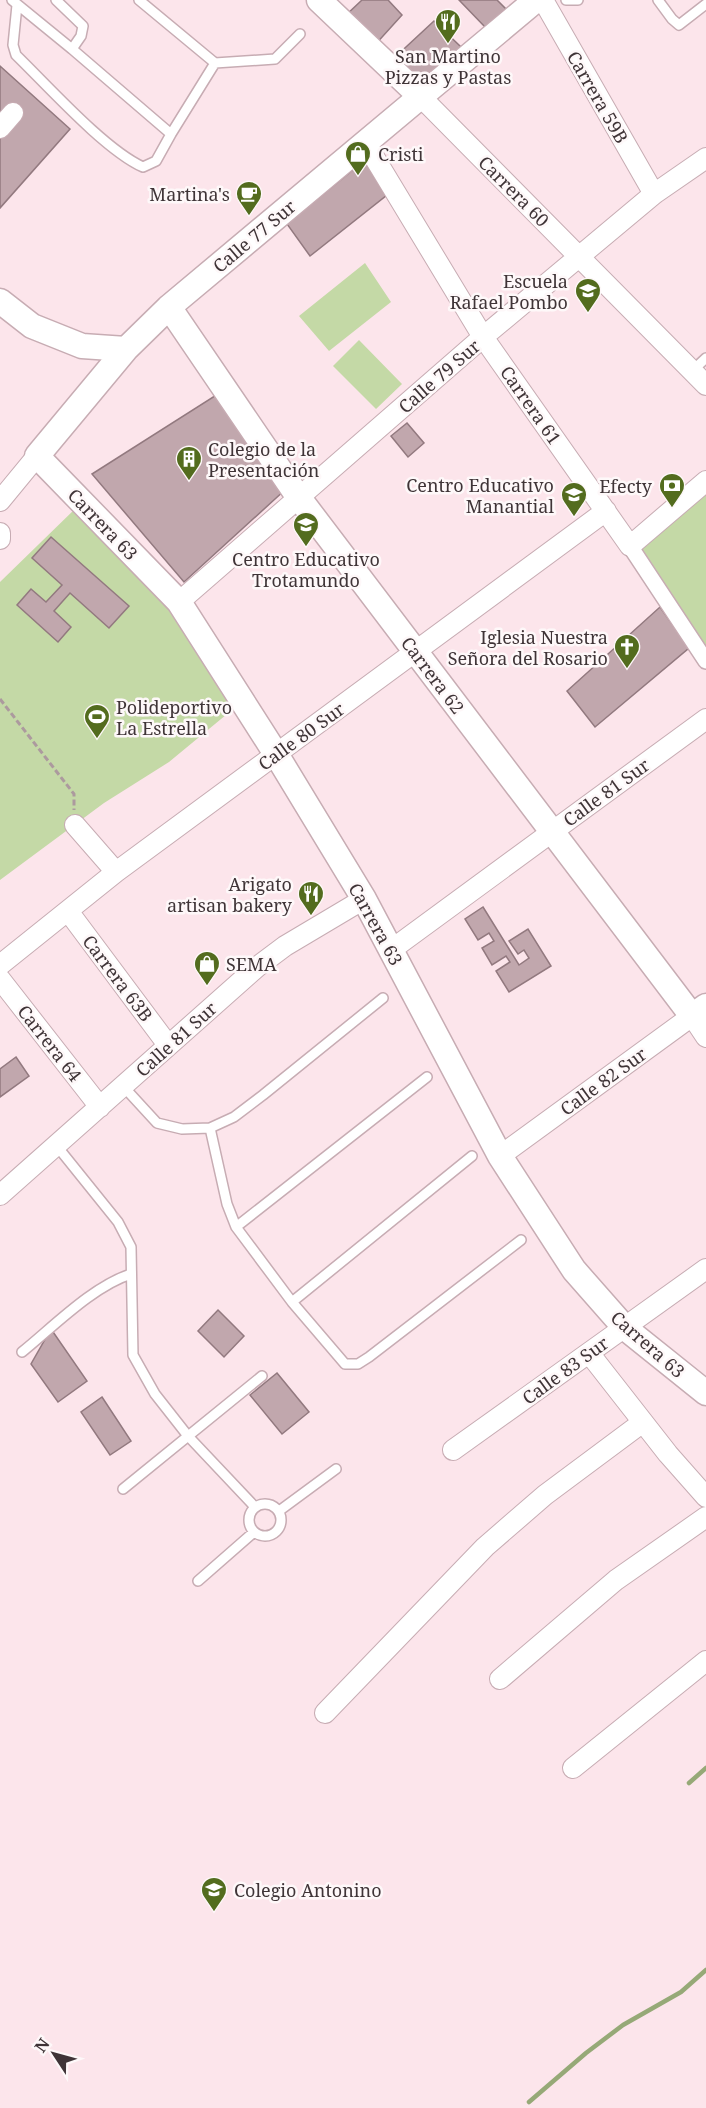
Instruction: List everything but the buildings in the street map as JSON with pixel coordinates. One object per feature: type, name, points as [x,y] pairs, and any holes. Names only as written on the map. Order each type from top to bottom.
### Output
[{"type":"street","name":"Carrera 60","points":[[319,0],[420,96],[580,256],[699,364],[706,385]]},
{"type":"street","name":"Calle 77 Sur","points":[[0,501],[126,349],[170,307],[420,96],[516,20],[536,0]]},
{"type":"street","name":"Carrera 59B","points":[[543,0],[654,194]]},
{"type":"street","points":[[0,128],[13,113]]},
{"type":"street","name":"Carrera 61","points":[[365,142],[483,337],[606,511],[706,661]]},
{"type":"street","name":"Calle 79 Sur","points":[[179,602],[483,337],[654,194],[706,158]]},
{"type":"street","points":[[0,301],[32,326],[82,346],[126,349]]},
{"type":"street","name":"Carrera 62","points":[[170,307],[299,498],[552,832],[699,1011],[706,1037]]},
{"type":"street","name":"Carrera 63","points":[[37,456],[179,602],[276,754],[364,899],[500,1156],[574,1270],[625,1328],[706,1393]]},
{"type":"street","points":[[630,546],[706,481]]},
{"type":"street","name":"Calle 80 Sur","points":[[0,965],[116,872],[606,511]]},
{"type":"street","points":[[0,533],[0,539]]},
{"type":"street","name":"Calle 81 Sur","points":[[391,950],[706,719]]},
{"type":"street","points":[[75,825],[116,872]]},
{"type":"street","name":"Calle 81 Sur","points":[[0,1195],[238,983],[285,946],[364,899]]},
{"type":"street","name":"Carrera 63B","points":[[68,911],[168,1045]]},
{"type":"street","name":"Carrera 64","points":[[0,979],[100,1107]]},
{"type":"street","name":"Calle 82 Sur","points":[[500,1156],[699,1011]]},
{"type":"street","name":"Calle 83 Sur","points":[[453,1450],[706,1269]]},
{"type":"street","points":[[589,1353],[706,1497]]},
{"type":"street","points":[[325,1713],[485,1547],[545,1495],[643,1422]]},
{"type":"street","points":[[500,1679],[616,1580],[706,1517]]},
{"type":"street","points":[[573,1768],[706,1661]]},
{"type":"lane","points":[[57,0],[83,26],[81,36],[72,49]]},
{"type":"lane","points":[[139,0],[215,63],[274,59],[300,34]]},
{"type":"lane","points":[[566,0],[578,0]]},
{"type":"lane","points":[[658,0],[672,20],[679,25],[706,4]]},
{"type":"lane","points":[[15,3],[171,134]]},
{"type":"lane","points":[[15,3],[13,45],[16,55],[110,145],[131,161],[143,166],[156,161],[215,63]]},
{"type":"lane","points":[[123,1086],[157,1123],[182,1129],[210,1128],[234,1117],[383,998]]},
{"type":"lane","points":[[236,1227],[427,1077]]},
{"type":"lane","points":[[210,1128],[227,1204],[236,1227],[292,1302],[337,1358],[345,1364],[358,1364],[521,1240]]},
{"type":"lane","points":[[56,1145],[118,1222],[131,1247],[133,1355],[155,1394],[189,1436],[255,1507]]},
{"type":"lane","points":[[292,1302],[472,1156]]},
{"type":"lane","points":[[22,1352],[103,1288],[117,1278],[131,1274]]},
{"type":"lane","points":[[123,1489],[262,1376]]},
{"type":"lane","points":[[279,1511],[336,1469]]},
{"type":"lane","points":[[268,1504],[279,1511],[281,1523],[276,1533],[265,1537],[254,1532],[249,1520],[255,1507],[268,1504]]},
{"type":"lane","points":[[198,1581],[254,1532]]},
{"type":"path","points":[[0,699],[74,794],[75,825]]},
{"type":"green space","points":[[365,263],[391,302],[329,351],[299,316]]},
{"type":"green space","points":[[359,340],[402,384],[376,409],[333,366]]},
{"type":"green space","points":[[706,481],[706,661],[630,546]]},
{"type":"green space","points":[[77,507],[170,610],[238,705],[169,762],[104,803],[0,880],[0,582]]},
{"type":"waterway","points":[[689,1783],[706,1768]]},
{"type":"waterway","points":[[529,2102],[623,2025],[681,1992],[706,1970]]},
{"type":"place","name":"San Martino Pizzas y Pastas","points":[[448,45]]},
{"type":"place","name":"Cristi","points":[[358,177]]},
{"type":"place","name":"Martina's","points":[[249,217]]},
{"type":"place","name":"Escuela Rafael Pombo","points":[[588,314]]},
{"type":"place","name":"Colegio de la Presentación","points":[[189,482]]},
{"type":"place","name":"Efecty","points":[[672,509]]},
{"type":"place","name":"Centro Educativo Manantial","points":[[574,518]]},
{"type":"place","name":"Centro Educativo Trotamundo","points":[[306,548]]},
{"type":"place","name":"Iglesia Nuestra Señora del Rosario","points":[[627,670]]},
{"type":"place","name":"Polideportivo La Estrella","points":[[97,740]]},
{"type":"place","name":"Arigato artisan bakery","points":[[311,917]]},
{"type":"place","name":"SEMA","points":[[207,987]]},
{"type":"place","name":"Colegio Antonino","points":[[214,1913]]}]
